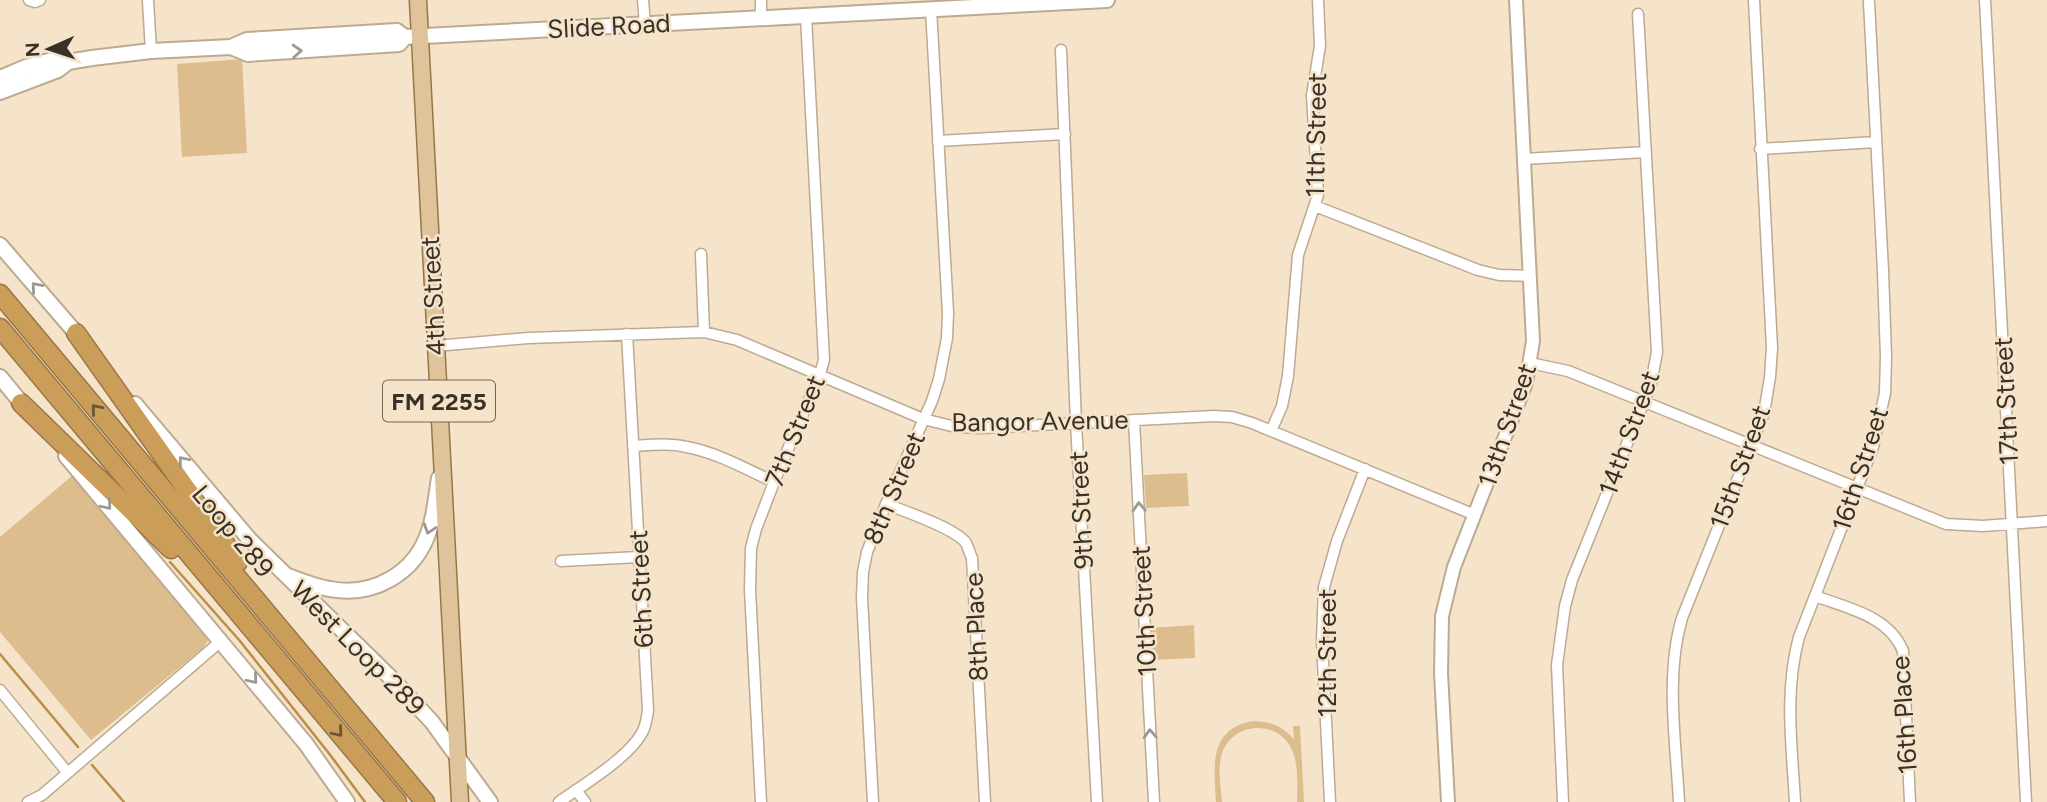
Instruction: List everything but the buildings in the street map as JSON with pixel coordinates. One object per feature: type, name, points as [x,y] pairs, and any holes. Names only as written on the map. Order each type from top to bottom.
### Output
[{"type":"highway","name":"Loop 289","points":[[0,294],[425,802]]},
{"type":"highway","name":"Loop 289","points":[[0,328],[397,802]]},
{"type":"highway","points":[[76,333],[297,649]]},
{"type":"highway","points":[[21,403],[154,531],[209,592],[263,642]]},
{"type":"main road","name":"4th Street","points":[[418,0],[412,37],[436,346],[460,802]]},
{"type":"main road","name":"Slide Road","points":[[0,78],[56,59],[68,62],[151,51],[230,47],[247,40],[397,31],[412,37],[806,16],[873,6],[931,9],[1022,2],[1107,0]]},
{"type":"main road","name":"Slide Road","points":[[0,92],[58,70],[68,62]]},
{"type":"main road","name":"West Loop 289","points":[[0,246],[231,519],[432,722],[490,802]]},
{"type":"main road","points":[[0,377],[306,744],[347,802]]},
{"type":"main road","points":[[284,575],[342,591],[372,587],[399,575],[421,550],[428,533],[442,463]]},
{"type":"street","points":[[29,0],[40,0]]},
{"type":"street","points":[[148,0],[151,51]]},
{"type":"street","points":[[643,0],[645,24]]},
{"type":"street","points":[[761,0],[761,18]]},
{"type":"street","name":"11th Street","points":[[1271,431],[1282,406],[1289,376],[1298,255],[1318,195],[1312,95],[1320,46],[1318,0]]},
{"type":"street","name":"13th Street","points":[[1448,802],[1441,673],[1442,616],[1454,567],[1522,395],[1531,363],[1533,333],[1516,0]]},
{"type":"street","name":"15th Street","points":[[1679,802],[1673,662],[1675,641],[1763,413],[1770,377],[1772,348],[1754,0]]},
{"type":"street","name":"17th Street","points":[[1985,0],[2026,802]]},
{"type":"street","name":"16th Street","points":[[1795,802],[1789,684],[1792,663],[1799,638],[1873,447],[1885,393],[1886,345],[1869,2]]},
{"type":"street","name":"8th Street","points":[[873,802],[862,598],[863,572],[867,552],[886,504],[939,380],[947,338],[948,313],[931,9]]},
{"type":"street","name":"14th Street","points":[[1563,802],[1557,665],[1565,606],[1572,580],[1644,402],[1654,372],[1657,352],[1638,14]]},
{"type":"street","name":"7th Street","points":[[761,802],[749,565],[756,529],[824,360],[806,16]]},
{"type":"street","name":"9th Street","points":[[1061,50],[1076,423],[1097,802]]},
{"type":"street","points":[[937,141],[1065,134]]},
{"type":"street","points":[[1760,149],[1876,142]]},
{"type":"street","points":[[1524,159],[1646,152]]},
{"type":"street","points":[[1315,206],[1478,270],[1499,275],[1530,276]]},
{"type":"street","points":[[701,254],[704,332]]},
{"type":"street","name":"Bangor Avenue","points":[[436,346],[527,338],[704,332],[737,340],[923,419],[956,427],[1232,416],[1475,515]]},
{"type":"street","name":"6th Street","points":[[559,802],[638,740],[645,728],[648,710],[627,334]]},
{"type":"street","points":[[1531,363],[1568,371],[1947,524],[1983,526],[2047,521]]},
{"type":"street","name":"10th Street","points":[[1134,420],[1154,802]]},
{"type":"street","points":[[632,446],[666,444],[693,449],[716,456],[774,482]]},
{"type":"street","name":"12th Street","points":[[1330,802],[1322,641],[1324,587],[1337,541],[1365,469]]},
{"type":"street","name":"8th Place","points":[[886,504],[958,536],[966,543],[972,558],[985,802]]},
{"type":"street","points":[[561,562],[639,557]]},
{"type":"street","name":"16th Place","points":[[1815,596],[1879,621],[1898,639],[1903,651],[1910,802]]},
{"type":"street","points":[[28,802],[42,794],[221,641]]},
{"type":"street","points":[[0,690],[67,772]]},
{"type":"street","points":[[576,790],[585,802]]},
{"type":"shaded area","points":[[242,59],[247,153],[182,157],[177,64]]},
{"type":"shaded area","points":[[1187,473],[1189,506],[1146,508],[1144,475]]},
{"type":"shaded area","points":[[73,475],[208,640],[203,648],[91,740],[0,632],[0,537]]},
{"type":"shaded area","points":[[1194,625],[1195,658],[1153,660],[1151,628]]},
{"type":"shaded area","points":[[1253,721],[1275,725],[1294,739],[1293,726],[1300,726],[1304,802],[1297,802],[1296,767],[1291,748],[1275,732],[1255,728],[1235,735],[1222,753],[1222,802],[1216,802],[1215,763],[1221,741],[1238,725]]},
{"type":"waterway","points":[[170,562],[240,641],[365,802]]},
{"type":"waterway","points":[[0,654],[78,747]]},
{"type":"waterway","points":[[92,765],[124,802]]}]
